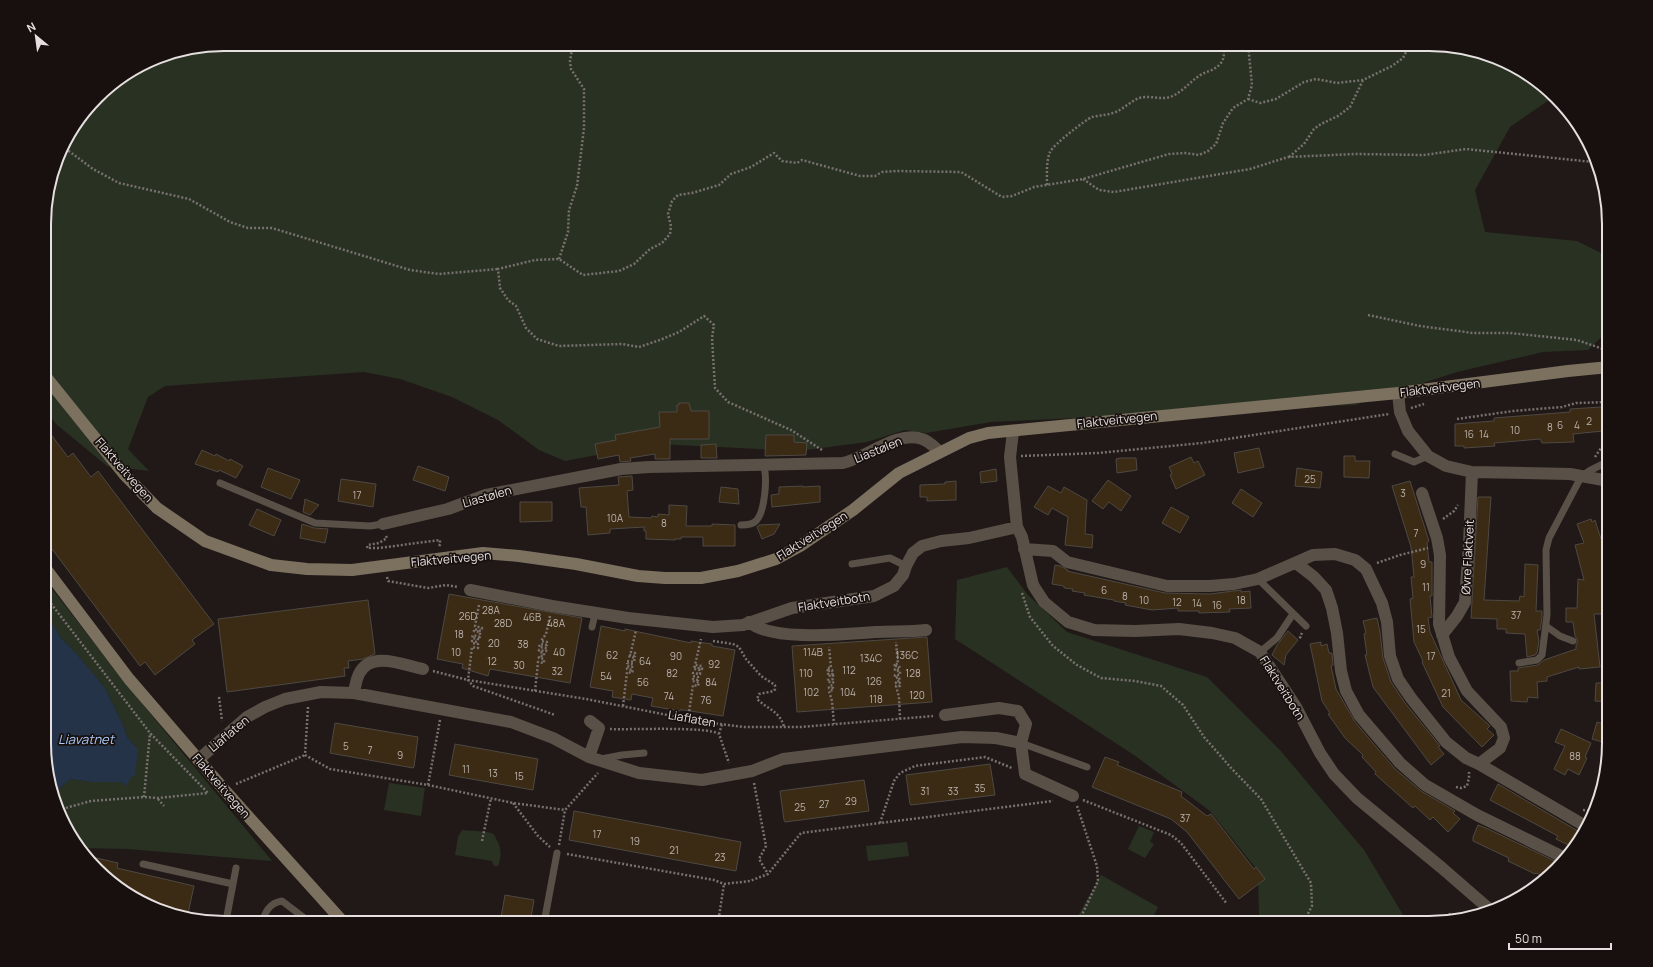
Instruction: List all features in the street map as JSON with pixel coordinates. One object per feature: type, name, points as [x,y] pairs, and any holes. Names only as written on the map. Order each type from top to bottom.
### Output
[{"type":"main road","name":"Flaktveitvegen","points":[[51,383],[124,474],[157,508],[206,541],[271,565],[307,569],[352,570],[483,553],[520,556],[576,564],[638,576],[701,578],[738,571],[776,559],[800,546],[853,510],[899,473],[970,438],[988,433],[1013,432],[1067,424],[1398,393],[1602,368]]},
{"type":"main road","name":"Flaktveitvegen","points":[[51,576],[129,680],[228,794],[338,916]]},
{"type":"street","points":[[1398,393],[1400,412],[1408,431],[1428,456],[1446,466],[1472,472],[1570,474],[1602,480]]},
{"type":"street","name":"Flaktveitbotn","points":[[1013,432],[1010,457],[1017,527],[1022,537],[1033,584],[1044,602],[1068,622],[1094,630],[1135,631],[1179,629],[1212,633],[1235,638],[1260,652],[1296,707],[1320,753],[1334,774],[1357,798],[1486,906]]},
{"type":"street","name":"Liastølen","points":[[383,524],[448,509],[486,495],[621,469],[649,467],[843,463],[851,461],[893,441],[916,437],[924,439],[940,452]]},
{"type":"street","name":"Øvre Flaktveit","points":[[1442,635],[1457,616],[1465,602],[1472,472]]},
{"type":"street","points":[[1422,493],[1434,518],[1440,555],[1439,624],[1449,657],[1467,691],[1500,727],[1504,738],[1500,748],[1479,764]]},
{"type":"street","name":"Flaktveitbotn","points":[[749,622],[792,608],[874,596],[894,586],[903,575],[913,552],[922,546],[941,541],[969,538],[1017,527]]},
{"type":"street","points":[[1024,549],[1053,551],[1067,562],[1167,586],[1210,586],[1234,584],[1258,579],[1313,555],[1335,554],[1355,560],[1366,569],[1382,603],[1387,622],[1390,656],[1398,679],[1446,742],[1466,758],[1479,764],[1582,824]]},
{"type":"street","points":[[1296,563],[1314,577],[1326,590],[1336,627],[1341,671],[1346,691],[1359,715],[1400,763],[1425,785],[1477,815],[1560,856]]},
{"type":"street","points":[[470,590],[594,614],[713,627],[749,622],[754,626],[770,631],[828,636],[926,630]]},
{"type":"street","points":[[354,693],[359,674],[367,665],[374,661],[381,660],[423,669]]},
{"type":"street","name":"Liaflaten","points":[[198,760],[247,717],[265,707],[285,699],[322,692],[354,693],[518,724],[553,738],[598,760],[638,773],[702,780],[752,771],[784,759],[962,737],[996,738],[1021,744]]},
{"type":"street","points":[[945,715],[999,708],[1018,711],[1026,724],[1021,744],[1025,774],[1073,796]]},
{"type":"street","points":[[595,725],[598,760]]},
{"type":"lane","points":[[1395,454],[1414,462],[1428,456]]},
{"type":"lane","points":[[741,524],[752,523],[757,520],[760,514],[764,502],[766,476],[763,464]]},
{"type":"lane","points":[[1519,663],[1537,660],[1542,655],[1547,615],[1546,550],[1548,538],[1581,477],[1589,470],[1602,464]]},
{"type":"lane","name":"Liastølen","points":[[220,483],[315,523],[370,526],[383,524]]},
{"type":"lane","points":[[852,564],[890,558],[906,566]]},
{"type":"lane","points":[[1258,579],[1306,626]]},
{"type":"lane","points":[[592,627],[594,614]]},
{"type":"lane","points":[[1260,652],[1277,638],[1293,614]]},
{"type":"lane","points":[[1546,626],[1560,636],[1574,641]]},
{"type":"lane","points":[[1021,744],[1087,767]]},
{"type":"lane","points":[[598,760],[622,755],[644,753]]},
{"type":"lane","points":[[545,916],[557,853]]},
{"type":"lane","points":[[143,864],[233,884]]},
{"type":"lane","points":[[227,916],[236,868]]},
{"type":"lane","points":[[266,916],[268,909],[277,902],[282,901],[302,916]]},
{"type":"path","points":[[559,259],[568,232],[569,210],[577,186],[584,128],[584,89],[571,69],[570,61],[572,51]]},
{"type":"path","points":[[1047,185],[1048,159],[1051,150],[1055,144],[1068,136],[1081,123],[1090,118],[1112,114],[1138,99],[1148,97],[1170,97],[1197,78],[1215,69],[1222,63],[1224,51]]},
{"type":"path","points":[[68,150],[93,169],[120,183],[189,199],[230,222],[248,228],[272,228],[358,255],[418,271],[439,274],[498,269],[535,260],[559,259],[583,276],[619,271],[634,264],[650,249],[662,243],[670,234],[671,226],[668,214],[672,201],[678,195],[692,193],[719,185],[731,174],[751,166],[774,153],[782,161],[797,163],[802,160],[860,176],[875,176],[882,172],[896,171],[961,172],[1002,197],[1012,196],[1034,187],[1083,179],[1169,154],[1185,153],[1199,155],[1208,151],[1216,144],[1223,123],[1233,108],[1248,99],[1252,85],[1249,51]]},
{"type":"path","points":[[1248,99],[1260,103],[1276,100],[1304,82],[1316,79],[1337,82],[1363,80],[1392,66],[1403,58],[1406,51]]},
{"type":"path","points":[[1288,157],[1304,144],[1314,129],[1338,116],[1350,107],[1363,80]]},
{"type":"path","points":[[1083,179],[1099,190],[1114,192],[1250,168],[1288,157],[1355,154],[1424,155],[1466,149],[1590,162]]},
{"type":"path","points":[[498,269],[500,288],[508,300],[516,306],[526,328],[537,339],[559,346],[622,344],[639,347],[679,332],[704,316],[714,325],[712,338],[715,388],[728,402],[791,430],[843,463]]},
{"type":"path","points":[[1368,315],[1420,326],[1473,333],[1510,333],[1577,340],[1602,349]]},
{"type":"path","points":[[1457,419],[1562,407],[1576,403],[1602,402]]},
{"type":"path","points":[[1010,457],[1098,453],[1202,443],[1400,412]]},
{"type":"path","points":[[1434,518],[1448,515],[1470,496]]},
{"type":"path","points":[[383,524],[387,538],[379,543],[368,545],[367,548],[379,548],[440,540],[440,545],[425,548],[428,560]]},
{"type":"path","points":[[1366,569],[1400,555],[1428,548]]},
{"type":"path","points":[[386,565],[388,581],[428,588],[450,585],[470,590]]},
{"type":"path","points":[[1021,588],[1030,617],[1053,646],[1077,665],[1101,678],[1134,681],[1161,686],[1183,705],[1204,737],[1261,799],[1311,883],[1312,906],[1307,916]]},
{"type":"path","points":[[480,602],[475,626],[482,628],[481,631],[474,630],[480,632],[480,636],[473,635],[472,638],[478,639],[478,642],[472,641],[472,643],[478,644],[478,648],[472,647],[468,680],[473,686],[555,715]]},
{"type":"path","points":[[51,604],[150,733],[208,793],[158,798],[144,797],[86,802],[64,808]]},
{"type":"path","points":[[535,691],[538,662],[544,663],[544,659],[539,658],[539,656],[544,656],[544,653],[539,652],[539,650],[546,651],[547,648],[539,647],[540,644],[547,645],[548,642],[541,641],[546,634],[548,626]]},
{"type":"path","points":[[895,631],[898,664],[894,664],[895,666],[899,666],[900,669],[895,669],[895,671],[900,671],[900,675],[895,675],[896,678],[900,677],[900,681],[896,681],[896,683],[900,683],[900,686],[896,686],[899,697],[900,719]]},
{"type":"path","points":[[828,636],[831,668],[827,668],[828,671],[832,670],[833,674],[828,674],[828,676],[833,676],[833,679],[828,680],[828,682],[832,682],[833,685],[829,686],[829,688],[833,688],[833,690],[829,691],[832,701],[834,724]]},
{"type":"path","points":[[622,706],[627,672],[632,673],[633,670],[627,669],[627,666],[632,667],[633,664],[627,663],[627,661],[634,662],[635,658],[628,656],[635,656],[635,653],[631,652],[634,638]]},
{"type":"path","points":[[688,719],[692,685],[698,686],[698,682],[692,681],[693,679],[698,680],[698,677],[693,676],[693,673],[700,674],[700,670],[694,669],[694,667],[702,669],[702,666],[696,665],[701,639]]},
{"type":"path","points":[[726,643],[739,647],[746,659],[761,676],[775,685],[774,691],[759,694],[757,699],[780,717],[784,727]]},
{"type":"path","name":"Liaflaten","points":[[423,669],[468,680],[622,706],[688,719],[744,727],[784,727],[945,715]]},
{"type":"path","points":[[305,755],[308,694]]},
{"type":"path","points":[[219,697],[223,724],[229,732]]},
{"type":"path","points":[[428,785],[442,710]]},
{"type":"path","points":[[722,724],[719,734],[724,751],[735,774]]},
{"type":"path","points":[[595,725],[699,729],[717,732],[719,734]]},
{"type":"path","points":[[144,797],[150,733]]},
{"type":"path","points":[[305,755],[330,769],[428,785],[513,803],[565,810]]},
{"type":"path","points":[[228,794],[236,783],[305,755]]},
{"type":"path","points":[[880,823],[894,780],[900,773],[914,766],[985,757],[1025,774]]},
{"type":"path","points":[[1453,787],[1462,788],[1466,786],[1469,778],[1466,758]]},
{"type":"path","points":[[557,853],[565,810],[598,760]]},
{"type":"path","points":[[752,771],[766,846],[759,859],[768,874]]},
{"type":"path","points":[[513,803],[538,836],[557,853],[714,880],[724,884],[750,881],[768,874],[801,833],[1063,800],[1073,796],[1171,835],[1180,843],[1227,904]]},
{"type":"path","points":[[1073,796],[1095,859],[1098,881],[1081,916]]},
{"type":"path","points":[[158,798],[164,806]]},
{"type":"path","points":[[482,841],[491,798]]},
{"type":"path","points":[[719,916],[724,884]]},
{"type":"path","points":[[1448,915],[1458,914]]},
{"type":"green space","points":[[201,52],[1452,52],[1485,60],[1506,69],[1525,80],[1549,100],[1510,127],[1475,190],[1485,232],[1577,241],[1602,254],[1602,337],[1588,350],[1543,352],[1457,372],[1355,405],[991,422],[926,433],[905,430],[867,442],[799,451],[656,444],[565,461],[539,450],[498,420],[452,397],[400,379],[364,372],[165,386],[148,397],[128,449],[149,471],[107,466],[56,424],[51,417],[51,213],[54,190],[60,168],[69,147],[80,128],[94,110],[110,94],[128,80],[147,69],[168,60]]},
{"type":"green space","points":[[1007,567],[1028,595],[1067,632],[1207,677],[1280,750],[1364,850],[1404,916],[1259,916],[1258,871],[1210,811],[1134,755],[955,639],[957,580]]},
{"type":"green space","points":[[51,587],[130,689],[272,861],[127,849],[87,848],[74,830],[64,809],[58,790],[71,779],[91,782],[120,782],[138,749],[127,737],[124,727],[105,688],[76,653],[61,638],[51,623]]},
{"type":"green space","points":[[389,783],[425,788],[421,816],[384,810]]},
{"type":"green space","points":[[1139,826],[1154,832],[1150,842],[1154,844],[1145,858],[1128,849]]},
{"type":"green space","points":[[462,830],[487,832],[494,835],[501,852],[498,866],[494,866],[492,861],[455,855],[458,837]]},
{"type":"green space","points":[[907,842],[909,856],[868,861],[866,846]]},
{"type":"green space","points":[[1101,875],[1158,907],[1154,916],[1078,916]]},
{"type":"water","name":"Liavatnet","points":[[51,623],[61,638],[76,653],[105,688],[124,727],[127,737],[138,749],[135,775],[130,778],[127,786],[120,782],[91,782],[71,779],[58,790],[51,754]]},
{"type":"building","points":[[679,403],[689,403],[691,411],[709,411],[709,439],[670,439],[670,459],[655,459],[655,454],[630,458],[631,461],[620,462],[619,455],[598,459],[595,444],[616,440],[615,435],[660,427],[659,412],[677,412],[677,405],[679,405]]},
{"type":"building","points":[[1602,407],[1602,431],[1573,434],[1574,442],[1542,443],[1540,439],[1494,443],[1495,446],[1464,448],[1464,446],[1455,446],[1455,424],[1494,421],[1494,418],[1570,412],[1570,409]]},
{"type":"building","points":[[51,435],[68,457],[73,453],[91,477],[98,471],[214,624],[192,640],[195,644],[155,675],[145,662],[140,666],[51,548]]},
{"type":"building","points":[[766,435],[794,435],[794,442],[807,443],[806,455],[765,456]]},
{"type":"building","points":[[716,444],[717,458],[701,458],[701,445]]},
{"type":"building","points":[[1259,448],[1264,467],[1238,473],[1234,453]]},
{"type":"building","points":[[202,450],[215,456],[216,454],[229,461],[230,459],[243,466],[236,478],[219,470],[218,472],[195,464]]},
{"type":"building","points":[[1344,456],[1355,456],[1355,461],[1370,461],[1369,478],[1344,477]]},
{"type":"building","points":[[1191,457],[1194,463],[1198,461],[1205,475],[1176,489],[1170,475],[1172,474],[1169,467]]},
{"type":"building","points":[[1136,458],[1137,470],[1117,473],[1116,459]]},
{"type":"building","points":[[418,466],[449,477],[445,491],[413,480]]},
{"type":"building","points":[[268,468],[300,480],[291,499],[261,487]]},
{"type":"building","points":[[1297,468],[1322,472],[1320,488],[1295,486]]},
{"type":"building","points":[[996,469],[997,481],[981,483],[980,472]]},
{"type":"building","points":[[632,476],[633,490],[627,491],[629,517],[651,518],[652,516],[658,517],[658,514],[669,515],[669,505],[687,506],[686,526],[712,526],[712,524],[735,525],[735,546],[703,546],[703,537],[681,537],[681,539],[675,540],[646,539],[646,531],[644,531],[644,527],[610,529],[610,533],[588,535],[586,507],[581,507],[579,488],[619,485],[618,477]]},
{"type":"building","points":[[341,479],[376,484],[373,507],[338,501]]},
{"type":"building","points":[[1108,480],[1131,496],[1121,511],[1109,502],[1103,509],[1092,501]]},
{"type":"building","points":[[956,481],[956,500],[927,501],[927,497],[920,497],[920,485],[945,484],[945,482]]},
{"type":"building","points":[[1410,481],[1429,541],[1427,542],[1429,562],[1432,562],[1432,596],[1430,596],[1432,617],[1428,618],[1430,632],[1461,700],[1490,726],[1487,729],[1494,735],[1482,747],[1443,707],[1414,642],[1410,599],[1413,598],[1411,577],[1414,577],[1411,547],[1392,486]]},
{"type":"building","points":[[820,486],[820,502],[772,507],[771,495],[779,494],[779,487]]},
{"type":"building","points":[[1048,486],[1061,493],[1064,487],[1087,500],[1085,534],[1093,535],[1092,548],[1065,545],[1068,517],[1052,508],[1048,515],[1034,507]]},
{"type":"building","points":[[721,487],[738,489],[739,504],[719,502]]},
{"type":"building","points":[[1241,489],[1262,503],[1253,517],[1232,503]]},
{"type":"building","points":[[1478,497],[1491,497],[1484,600],[1519,601],[1520,596],[1524,597],[1525,564],[1538,565],[1536,611],[1542,611],[1542,618],[1540,630],[1537,630],[1539,641],[1537,653],[1535,655],[1527,657],[1525,634],[1506,633],[1506,629],[1497,629],[1497,619],[1471,618]]},
{"type":"building","points":[[305,499],[319,505],[310,515],[303,512]]},
{"type":"building","points":[[520,502],[552,502],[552,521],[520,522]]},
{"type":"building","points":[[1171,507],[1189,517],[1180,533],[1162,523]]},
{"type":"building","points":[[257,509],[281,520],[274,536],[249,525]]},
{"type":"building","points":[[1591,519],[1592,522],[1595,520],[1602,539],[1602,614],[1594,614],[1600,667],[1579,669],[1579,667],[1547,677],[1547,681],[1537,682],[1538,698],[1528,697],[1527,702],[1511,701],[1510,671],[1518,671],[1518,668],[1538,665],[1544,660],[1576,649],[1578,641],[1575,636],[1573,622],[1566,622],[1566,608],[1577,608],[1578,579],[1584,580],[1575,545],[1584,543],[1577,524]]},
{"type":"building","points":[[302,524],[314,528],[328,529],[325,543],[300,538]]},
{"type":"building","points":[[780,524],[774,534],[762,539],[757,527],[759,525]]},
{"type":"building","points":[[1055,565],[1068,570],[1067,571],[1165,593],[1210,594],[1241,590],[1241,592],[1250,591],[1251,608],[1229,609],[1230,612],[1199,613],[1199,611],[1178,611],[1178,608],[1152,610],[1125,605],[1126,603],[1084,595],[1085,593],[1072,591],[1073,589],[1052,584]]},
{"type":"building","points":[[449,594],[582,618],[570,683],[490,669],[488,676],[462,668],[463,664],[437,659]]},
{"type":"building","points":[[368,600],[375,654],[363,659],[348,661],[349,668],[344,668],[345,676],[227,692],[218,619]]},
{"type":"building","points":[[1377,618],[1383,658],[1391,682],[1405,703],[1440,746],[1438,747],[1444,754],[1431,765],[1373,687],[1365,655],[1367,655],[1364,634],[1366,633],[1363,621]]},
{"type":"building","points":[[601,626],[625,631],[625,629],[691,643],[691,641],[712,644],[712,646],[735,650],[723,716],[651,706],[653,698],[632,694],[631,700],[612,697],[613,691],[590,687]]},
{"type":"building","points":[[1288,631],[1298,640],[1286,655],[1284,665],[1272,655],[1277,645]]},
{"type":"building","points":[[927,637],[932,702],[797,712],[792,646]]},
{"type":"building","points":[[1321,642],[1321,646],[1327,644],[1329,653],[1332,653],[1333,665],[1331,666],[1336,689],[1355,722],[1395,769],[1421,791],[1455,811],[1453,813],[1460,819],[1448,832],[1433,817],[1430,820],[1415,806],[1413,808],[1375,774],[1376,772],[1362,757],[1363,755],[1345,738],[1328,714],[1330,713],[1322,701],[1310,644]]},
{"type":"building","points":[[1596,683],[1602,683],[1602,702],[1595,701]]},
{"type":"building","points":[[1597,722],[1602,724],[1602,742],[1592,739]]},
{"type":"building","points":[[335,723],[418,737],[414,767],[330,753]]},
{"type":"building","points":[[1561,729],[1591,743],[1585,757],[1587,758],[1579,775],[1568,769],[1565,775],[1554,769],[1565,746],[1555,742]]},
{"type":"building","points":[[455,744],[538,759],[533,790],[449,775]]},
{"type":"building","points":[[1105,757],[1119,762],[1117,765],[1182,792],[1181,796],[1207,816],[1211,814],[1254,869],[1256,867],[1265,879],[1239,899],[1187,832],[1171,819],[1092,787]]},
{"type":"building","points":[[990,764],[995,795],[910,804],[906,775]]},
{"type":"building","points":[[864,780],[869,811],[785,822],[780,791]]},
{"type":"building","points":[[1498,784],[1578,831],[1568,845],[1556,839],[1558,836],[1490,800]]},
{"type":"building","points":[[574,811],[741,842],[736,871],[569,840]]},
{"type":"building","points":[[1478,825],[1555,861],[1540,875],[1535,874],[1508,861],[1509,858],[1473,841]]},
{"type":"building","points":[[95,858],[118,863],[117,868],[194,886],[188,913],[168,907],[137,893],[128,887],[110,873]]},
{"type":"building","points":[[505,895],[534,900],[531,916],[501,916]]}]
